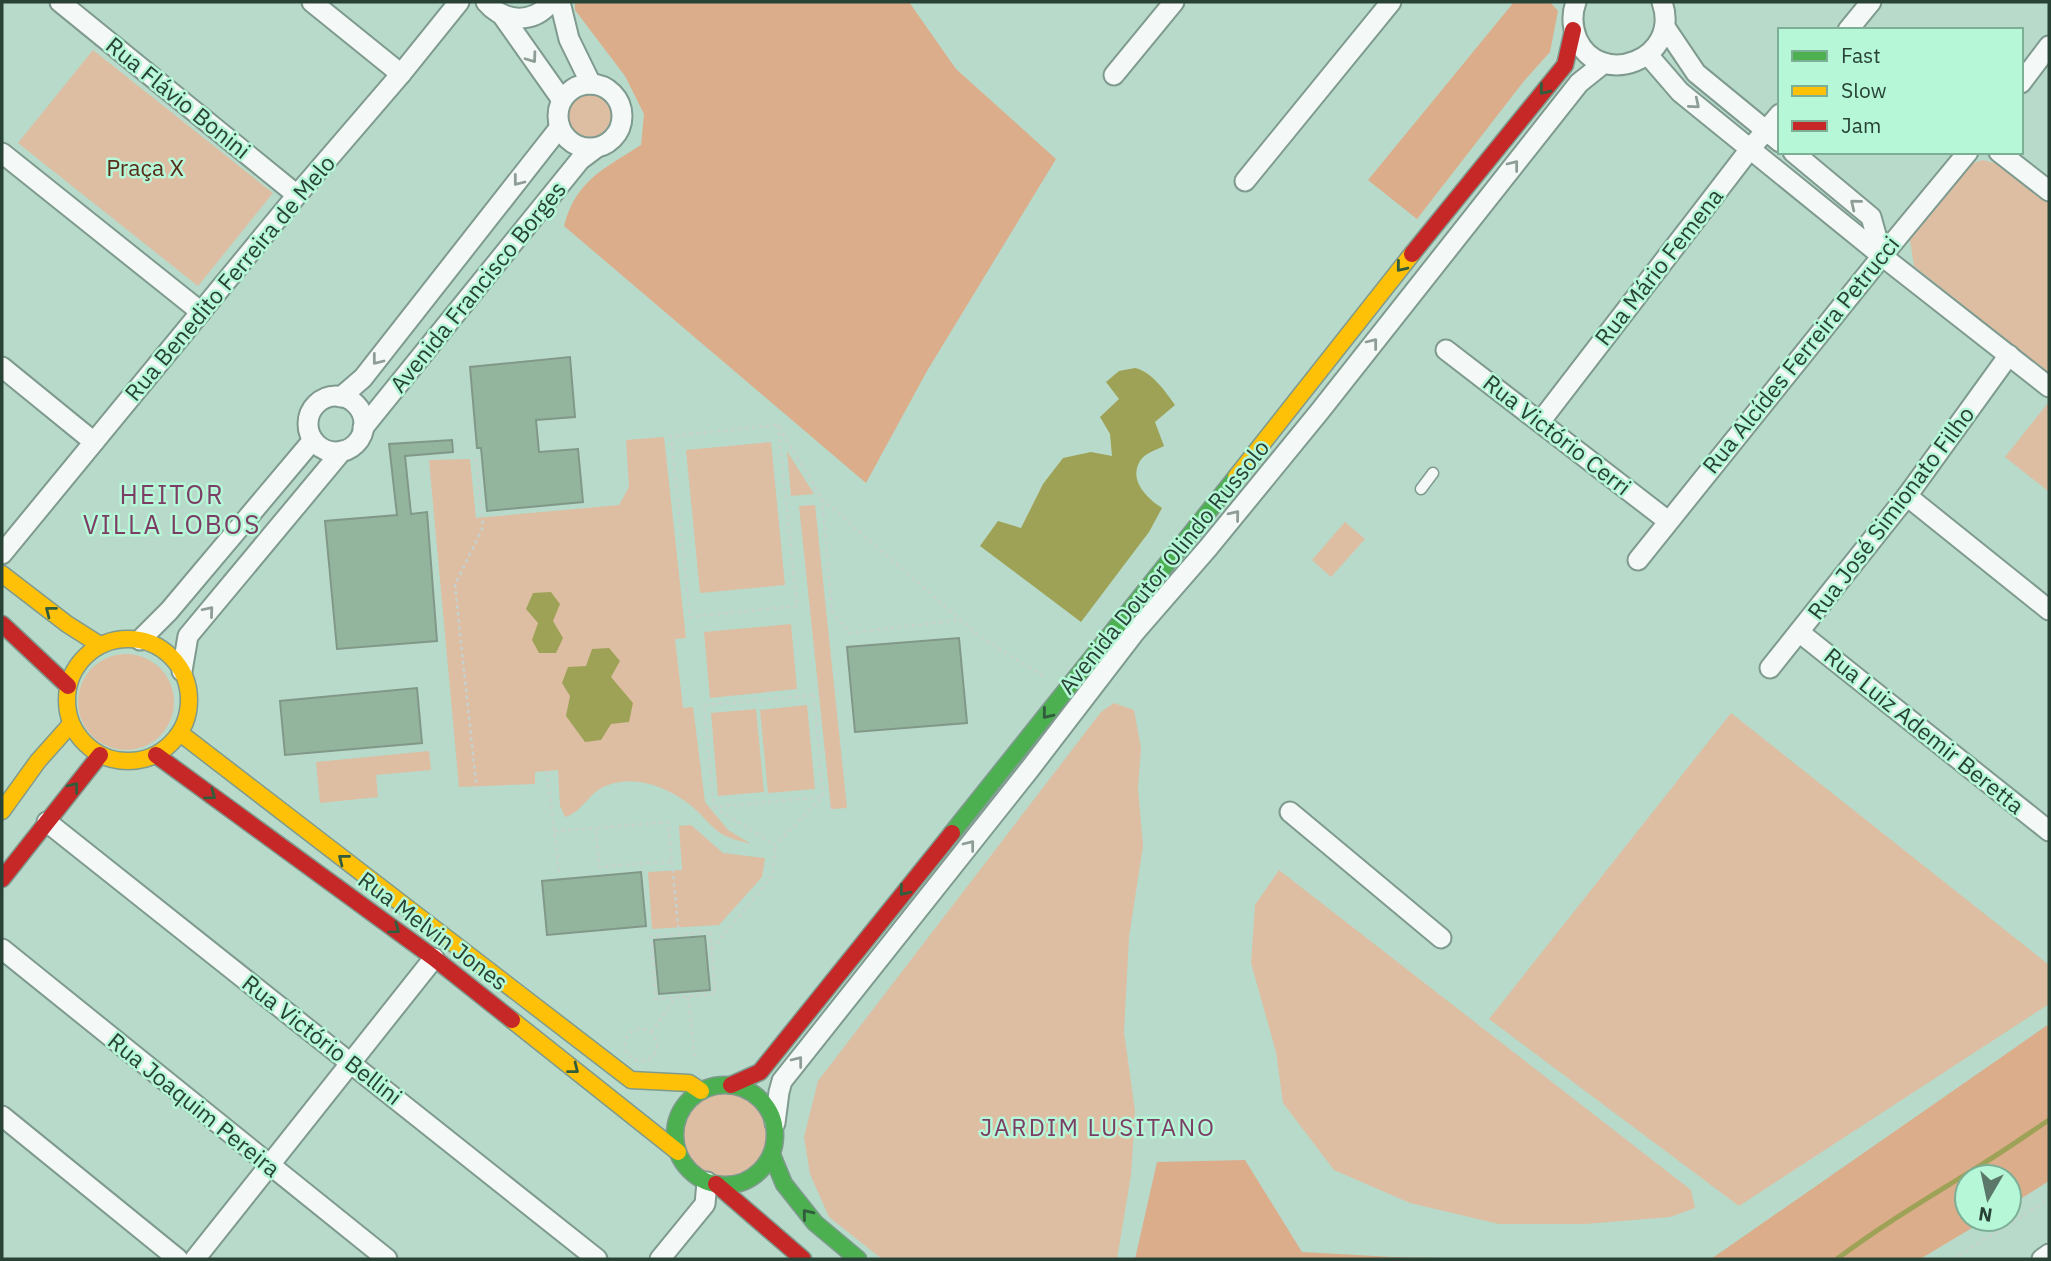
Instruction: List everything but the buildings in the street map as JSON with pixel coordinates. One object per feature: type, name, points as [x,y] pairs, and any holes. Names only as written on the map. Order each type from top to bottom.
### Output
[{"type":"street","name":"Rua Flávio Bonini","points":[[60,2],[297,195]]},
{"type":"street","points":[[312,2],[401,74]]},
{"type":"street","name":"Rua Benedito Ferreira de Melo","points":[[2,554],[459,2]]},
{"type":"street","points":[[486,2],[492,9],[513,19],[536,15],[551,2]]},
{"type":"street","points":[[560,2],[569,39],[591,84]]},
{"type":"street","points":[[1114,75],[1174,2]]},
{"type":"street","points":[[1245,181],[1391,2]]},
{"type":"street","points":[[1573,3],[1573,30],[1580,44],[1590,55],[1604,63],[1619,65],[1634,63],[1648,55],[1662,38],[1665,11],[1662,2]]},
{"type":"street","points":[[1850,28],[1871,2]]},
{"type":"street","points":[[502,15],[562,100]]},
{"type":"street","points":[[1665,27],[1696,73],[1773,136]]},
{"type":"street","name":"Avenida Doutor Olindo Russolo","points":[[731,1085],[760,1072],[1306,390],[1564,65],[1573,30]]},
{"type":"street","points":[[2023,80],[2049,46]]},
{"type":"street","points":[[1648,55],[1681,92],[1882,256],[2049,387]]},
{"type":"street","name":"Avenida Doutor Olindo Russolo","points":[[775,1124],[782,1081],[1135,632],[1326,404],[1579,83],[1604,63]]},
{"type":"street","points":[[591,84],[611,91],[618,99],[623,119],[620,130],[606,145],[584,148],[565,137],[558,118],[562,100],[575,88],[591,84]]},
{"type":"street","name":"Avenida Francisco Borges","points":[[341,397],[363,378],[560,127]]},
{"type":"street","name":"Rua Mário Femena","points":[[1540,422],[1750,149],[1773,136]]},
{"type":"street","name":"Avenida Francisco Borges","points":[[363,428],[580,160],[596,148]]},
{"type":"street","points":[[2,153],[201,312]]},
{"type":"street","points":[[1795,154],[1871,217],[1882,256]]},
{"type":"street","name":"Rua Alcídes Ferreira Petrucci","points":[[1638,560],[1966,154]]},
{"type":"street","points":[[2002,154],[2049,191]]},
{"type":"street","name":"Rua Victório Cerri","points":[[1446,349],[1668,521]]},
{"type":"street","name":"Rua José Simionato Filho","points":[[1770,668],[1907,496],[2009,355]]},
{"type":"street","points":[[2,366],[94,442]]},
{"type":"street","points":[[1306,390],[1326,404]]},
{"type":"street","points":[[182,671],[188,636],[342,451],[356,443],[363,428],[363,420],[356,405],[333,396],[325,398],[312,409],[308,424],[313,440],[325,450],[342,451]]},
{"type":"street","points":[[140,640],[169,611],[313,440]]},
{"type":"street","points":[[1907,496],[2049,610]]},
{"type":"street","points":[[1191,533],[1208,548]]},
{"type":"street","points":[[2,574],[67,624],[100,645]]},
{"type":"street","points":[[2,624],[68,686]]},
{"type":"street","name":"Rua Luiz Ademir Beretta","points":[[1799,632],[2049,831]]},
{"type":"street","points":[[120,639],[140,640],[157,646],[172,657],[182,671],[188,686],[190,703],[187,719],[169,746],[156,755],[142,760],[113,760],[88,747],[78,736],[67,712],[68,686],[74,669],[86,655],[100,645],[120,639]]},
{"type":"street","points":[[2,811],[38,761],[71,724]]},
{"type":"street","name":"Rua Melvin Jones","points":[[180,733],[631,1080],[689,1083],[701,1091]]},
{"type":"street","points":[[2,879],[100,755]]},
{"type":"street","name":"Rua Melvin Jones","points":[[156,755],[434,958],[678,1152]]},
{"type":"street","points":[[1290,812],[1441,938]]},
{"type":"street","name":"Rua Victório Bellini","points":[[47,822],[597,1259]]},
{"type":"street","name":"Rua Joaquim Pereira","points":[[2,949],[387,1259]]},
{"type":"street","points":[[195,1259],[434,958]]},
{"type":"street","points":[[712,1183],[733,1184],[749,1179],[762,1169],[772,1155],[776,1140],[775,1124],[769,1109],[759,1097],[746,1089],[716,1085],[690,1099],[681,1110],[676,1124],[678,1152],[690,1170],[712,1183],[803,1259]]},
{"type":"street","points":[[2,1116],[178,1259]]},
{"type":"street","points":[[772,1155],[784,1185],[815,1223],[858,1259]]},
{"type":"street","points":[[660,1259],[705,1204],[712,1183]]},
{"type":"street","points":[[2042,1259],[2049,1255]]},
{"type":"lane","points":[[1421,489],[1433,473]]},
{"type":"path","points":[[778,425],[797,606],[690,617],[671,436],[778,425]]},
{"type":"path","points":[[778,425],[822,499],[979,636],[1043,676]]},
{"type":"path","points":[[476,458],[483,527],[455,585],[477,793]]},
{"type":"path","points":[[822,499],[832,612],[850,632],[960,620]]},
{"type":"path","points":[[713,807],[704,705],[814,695],[823,797]]},
{"type":"path","points":[[547,771],[558,872]]},
{"type":"path","points":[[713,807],[823,797]]},
{"type":"path","points":[[711,950],[773,875],[775,845],[823,797]]},
{"type":"path","points":[[713,807],[775,845]]},
{"type":"path","points":[[554,831],[668,822],[679,934]]},
{"type":"path","points":[[596,828],[600,867],[671,861]]},
{"type":"path","points":[[710,932],[715,994],[656,999],[651,937],[679,934],[710,932]]},
{"type":"path","points":[[688,996],[695,1059]]},
{"type":"path","points":[[651,1032],[676,998]]},
{"type":"path","points":[[639,1029],[651,1032],[657,1045],[654,1055],[645,1061],[630,1057],[625,1042],[630,1033],[639,1029]]},
{"type":"path","points":[[1953,1259],[2049,1199]]},
{"type":"green space","name":"Praça X","points":[[93,50],[273,193],[198,286],[18,143]]},
{"type":"green space","points":[[590,92],[608,99],[615,117],[608,135],[590,142],[572,135],[565,117],[572,99]]},
{"type":"green space","points":[[1983,160],[2002,165],[2049,203],[2049,374],[1914,266],[1910,240],[1970,164]]},
{"type":"green space","points":[[2049,404],[2048,491],[2005,457]]},
{"type":"green space","points":[[664,437],[686,638],[675,639],[683,708],[693,707],[705,802],[728,830],[751,844],[720,833],[693,807],[670,792],[640,782],[619,782],[601,788],[577,811],[565,817],[560,806],[558,770],[535,772],[535,784],[459,787],[429,460],[470,459],[476,518],[619,505],[629,487],[626,440]]},
{"type":"green space","points":[[771,442],[785,585],[700,593],[686,450]]},
{"type":"green space","points":[[787,451],[814,494],[791,496]]},
{"type":"green space","points":[[815,505],[847,808],[831,809],[799,506]]},
{"type":"green space","points":[[1345,522],[1365,539],[1331,577],[1312,560]]},
{"type":"green space","points":[[791,624],[797,689],[710,698],[704,632]]},
{"type":"green space","points":[[126,654],[144,658],[160,668],[170,684],[174,702],[170,720],[160,736],[144,746],[126,750],[108,746],[92,736],[82,720],[78,702],[82,684],[92,668],[108,658]]},
{"type":"green space","points":[[1114,703],[1134,710],[1141,748],[1138,788],[1143,846],[1129,937],[1124,1032],[1135,1111],[1131,1175],[1117,1259],[882,1259],[829,1217],[810,1174],[804,1137],[818,1081],[1101,712]]},
{"type":"green space","points":[[807,705],[815,789],[768,793],[760,710]]},
{"type":"green space","points":[[756,709],[764,792],[718,796],[711,713]]},
{"type":"green space","points":[[1731,713],[2049,965],[2049,1004],[1739,1206],[1489,1019]]},
{"type":"green space","points":[[429,751],[431,770],[376,775],[378,797],[320,803],[316,762]]},
{"type":"green space","points":[[691,825],[723,853],[765,858],[762,877],[719,925],[652,929],[648,872],[682,870],[679,826]]},
{"type":"green space","points":[[1279,870],[1691,1190],[1695,1208],[1670,1217],[1585,1224],[1499,1224],[1410,1203],[1334,1170],[1283,1103],[1276,1052],[1251,963],[1255,905]]},
{"type":"green space","points":[[717,1093],[733,1093],[749,1100],[760,1111],[767,1127],[764,1151],[755,1165],[733,1177],[717,1177],[701,1170],[690,1159],[683,1143],[683,1127],[690,1111],[701,1100]]},
{"type":"shaded area","points":[[575,2],[909,2],[956,69],[1056,159],[927,371],[866,483],[564,226],[569,210],[584,186],[604,169],[641,145],[644,114],[625,76],[575,10]]},
{"type":"shaded area","points":[[1514,2],[1550,2],[1558,11],[1550,52],[1524,81],[1417,219],[1368,180]]},
{"type":"shaded area","points":[[1135,368],[1163,388],[1175,405],[1155,422],[1164,446],[1145,456],[1137,468],[1136,476],[1141,489],[1162,508],[1149,532],[1081,622],[980,546],[998,521],[1021,528],[1043,484],[1063,458],[1091,452],[1112,456],[1110,434],[1100,417],[1119,399],[1106,382],[1119,371]]},
{"type":"shaded area","points":[[551,592],[560,604],[553,621],[563,638],[556,653],[539,653],[532,640],[538,623],[526,609],[533,593]]},
{"type":"shaded area","points":[[609,648],[620,661],[611,677],[633,703],[629,722],[611,724],[601,740],[585,742],[566,716],[570,696],[562,683],[568,667],[586,666],[592,649]]},
{"type":"shaded area","points":[[2049,1024],[2049,1181],[2023,1197],[2023,1163],[1953,1163],[1953,1233],[1964,1233],[1920,1259],[1711,1259]]},
{"type":"shaded area","points":[[1245,1160],[1302,1252],[1505,1259],[1135,1259],[1157,1162]]},
{"type":"waterway","points":[[1837,1259],[1885,1225],[2049,1120]]},
{"type":"traffic: fast","points":[[952,833],[1236,477]]},
{"type":"traffic: fast","points":[[725,1085],[753,1093],[767,1107],[775,1135],[767,1163],[753,1177],[725,1185],[697,1177],[683,1163],[675,1135],[683,1107],[697,1093],[725,1085]]},
{"type":"traffic: fast","points":[[772,1155],[784,1184],[815,1223],[858,1259]]},
{"type":"traffic: slow","points":[[1236,477],[1412,254]]},
{"type":"traffic: slow","points":[[2,574],[67,624],[100,645]]},
{"type":"traffic: slow","points":[[128,639],[151,643],[171,657],[185,677],[189,700],[185,723],[171,743],[151,757],[128,761],[105,757],[85,743],[71,723],[67,700],[71,677],[85,657],[105,643],[128,639]]},
{"type":"traffic: slow","points":[[2,811],[38,761],[71,724]]},
{"type":"traffic: slow","points":[[180,733],[631,1080],[689,1083],[701,1091]]},
{"type":"traffic: slow","points":[[512,1020],[678,1152]]},
{"type":"traffic: jam","points":[[1412,254],[1565,65],[1573,30]]},
{"type":"traffic: jam","points":[[2,624],[68,686]]},
{"type":"traffic: jam","points":[[2,879],[100,755]]},
{"type":"traffic: jam","points":[[156,755],[434,958],[512,1020]]},
{"type":"traffic: jam","points":[[731,1085],[760,1072],[952,833]]},
{"type":"traffic: jam","points":[[716,1184],[803,1259]]},
{"type":"district","name":"HEITOR VILLA LOBOS","points":[[172,510]]},
{"type":"district","name":"JARDIM LUSITANO","points":[[1098,1128]]}]
